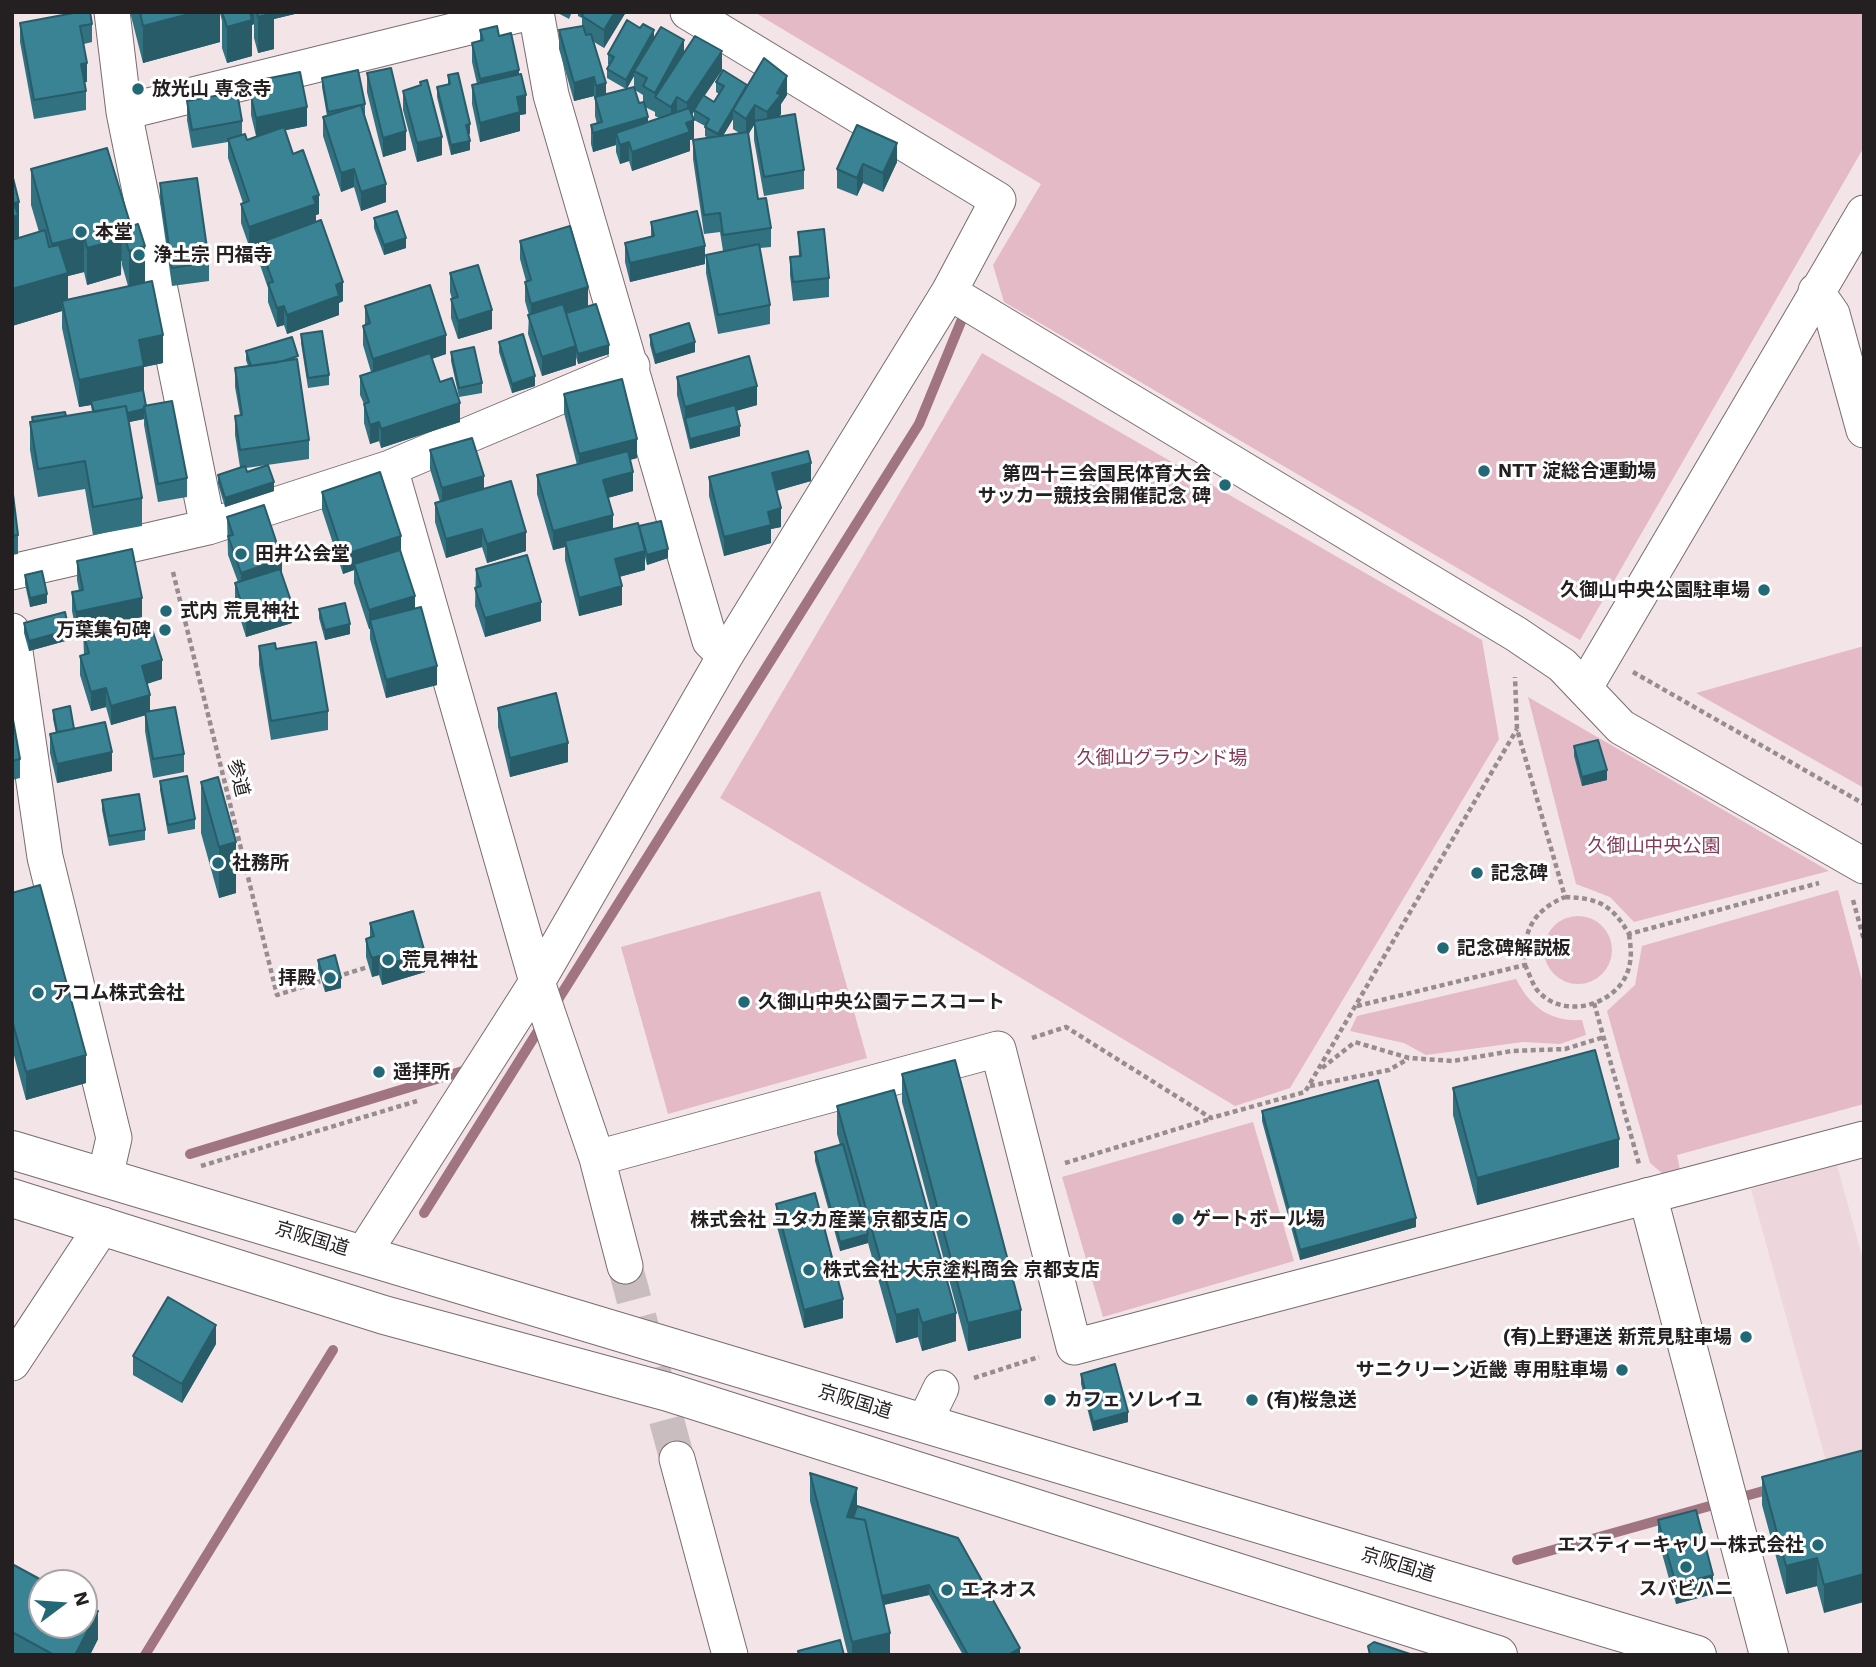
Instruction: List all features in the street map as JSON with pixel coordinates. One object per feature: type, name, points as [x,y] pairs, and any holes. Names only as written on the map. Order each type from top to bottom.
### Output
[{"type":"main road","name":"京阪国道","points":[[12,1150],[1698,1655]]},
{"type":"main road","points":[[1648,1197],[1769,1655]]},
{"type":"main road","points":[[12,1198],[384,1315],[668,1392],[1498,1655]]},
{"type":"street","points":[[112,12],[124,113],[208,527]]},
{"type":"street","points":[[124,113],[530,12]]},
{"type":"street","points":[[536,12],[551,95],[710,641],[725,656]]},
{"type":"street","points":[[365,1254],[537,982],[725,656],[949,292],[998,200],[688,12]]},
{"type":"street","points":[[1585,687],[1864,213]]},
{"type":"street","points":[[1816,291],[1832,314],[1864,430]]},
{"type":"street","points":[[949,292],[1516,634],[1562,665],[1621,727],[1857,877]]},
{"type":"street","points":[[12,572],[208,527],[390,468],[632,366]]},
{"type":"street","points":[[390,468],[537,982],[597,1158],[625,1266]]},
{"type":"street","points":[[12,631],[45,857],[114,1138],[105,1177]]},
{"type":"street","points":[[597,1158],[998,1049],[1074,1347],[1864,1139]]},
{"type":"street","points":[[12,1363],[103,1225]]},
{"type":"street","points":[[924,1423],[941,1388]]},
{"type":"street","points":[[677,1459],[730,1655]]},
{"type":"path","name":"参道","points":[[164,537],[276,995],[368,967]]},
{"type":"path","points":[[1516,634],[1517,729],[1566,898]]},
{"type":"path","points":[[1605,656],[1864,804]]},
{"type":"path","points":[[1030,1174],[1305,1092],[1517,729]]},
{"type":"path","points":[[1857,877],[1864,940]]},
{"type":"path","points":[[1629,934],[1821,882]]},
{"type":"path","points":[[1566,898],[1589,898],[1616,912],[1629,934],[1630,963],[1615,993],[1594,1003],[1565,1007],[1550,1000],[1537,990],[1525,965],[1526,933],[1540,910],[1566,898]]},
{"type":"path","points":[[1357,1006],[1525,965]]},
{"type":"path","points":[[1594,1003],[1648,1197]]},
{"type":"path","points":[[998,1049],[1066,1027],[1211,1118]]},
{"type":"path","points":[[1317,1073],[1355,1042],[1409,1058],[1453,1061],[1512,1051],[1565,1049],[1604,1037]]},
{"type":"path","points":[[1308,1086],[1390,1070],[1409,1058]]},
{"type":"path","points":[[190,1169],[472,1084]]},
{"type":"path","points":[[941,1388],[1074,1347]]},
{"type":"shaded area","points":[[1837,1165],[1864,1263],[1864,1451],[1826,1461],[1751,1189]]},
{"type":"green space","name":"NTT 淀総合運動場","points":[[754,12],[1864,12],[1864,147],[1580,640],[1004,302],[993,265],[1041,184]]},
{"type":"green space","name":"久御山グラウンド場","points":[[982,353],[1482,640],[1499,739],[1290,1088],[1235,1106],[720,798]]},
{"type":"green space","points":[[1864,646],[1864,788],[1696,693]]},
{"type":"green space","name":"久御山中央公園","points":[[1528,697],[1829,871],[1634,922],[1610,897],[1576,884]]},
{"type":"green space","points":[[1838,890],[1864,988],[1864,1104],[1677,1155],[1680,1170],[1663,1174],[1650,1163],[1607,1011],[1635,985],[1642,946]]},
{"type":"green space","name":"久御山中央公園テニスコート","points":[[820,891],[867,1058],[668,1114],[621,947]]},
{"type":"green space","points":[[1578,916],[1591,919],[1602,926],[1609,937],[1612,950],[1609,963],[1602,974],[1591,981],[1578,984],[1565,981],[1554,974],[1547,963],[1544,950],[1547,937],[1554,926],[1565,919]]},
{"type":"green space","points":[[1516,979],[1534,1004],[1550,1015],[1582,1020],[1586,1035],[1560,1044],[1523,1042],[1426,1055],[1404,1043],[1350,1031],[1357,1016]]},
{"type":"green space","name":"ゲートボール場","points":[[1253,1122],[1294,1261],[1103,1317],[1062,1177]]},
{"type":"building","points":[[90,12],[92,24],[80,26],[87,63],[81,64],[86,91],[34,100],[20,23]]},
{"type":"building","points":[[140,12],[197,12],[143,26]]},
{"type":"building","points":[[222,12],[250,12],[252,20],[227,27]]},
{"type":"building","points":[[257,12],[274,12],[274,13],[258,17]]},
{"type":"building","points":[[584,12],[615,12],[604,30],[582,16]]},
{"type":"building","points":[[627,20],[640,28],[643,24],[654,30],[626,80],[607,69],[614,57],[608,54]]},
{"type":"building","points":[[497,26],[499,36],[511,33],[519,70],[480,79],[472,43],[483,40],[480,30]]},
{"type":"building","points":[[583,26],[586,35],[591,34],[606,83],[596,86],[594,77],[574,83],[559,30]]},
{"type":"building","points":[[661,27],[684,40],[655,93],[643,86],[647,78],[634,71]]},
{"type":"building","points":[[695,36],[722,51],[687,103],[677,97],[671,107],[655,97]]},
{"type":"building","points":[[764,58],[787,76],[777,93],[781,95],[767,112],[755,105],[746,119],[733,110]]},
{"type":"building","points":[[391,68],[406,131],[383,138],[367,73]]},
{"type":"building","points":[[358,70],[365,104],[328,112],[322,78]]},
{"type":"building","points":[[723,70],[747,85],[718,134],[705,127],[709,119],[694,110],[703,95],[714,102],[724,86],[716,82]]},
{"type":"building","points":[[300,72],[307,107],[256,118],[251,96],[263,94],[260,80]]},
{"type":"building","points":[[458,73],[470,124],[466,125],[470,141],[451,145],[437,87],[450,84],[448,75]]},
{"type":"building","points":[[521,74],[526,95],[517,97],[520,112],[480,123],[472,85]]},
{"type":"building","points":[[427,80],[442,137],[417,143],[403,91]]},
{"type":"building","points":[[236,86],[242,121],[192,130],[187,101],[226,94],[225,88]]},
{"type":"building","points":[[634,87],[639,103],[644,102],[648,117],[593,133],[591,125],[602,122],[595,97]]},
{"type":"building","points":[[361,105],[386,184],[361,192],[354,169],[341,173],[323,117]]},
{"type":"building","points":[[689,108],[694,120],[686,123],[690,132],[632,152],[629,142],[620,145],[616,133]]},
{"type":"building","points":[[795,114],[804,170],[764,177],[754,121]]},
{"type":"building","points":[[857,125],[897,143],[883,173],[863,164],[857,178],[837,169]]},
{"type":"building","points":[[284,127],[293,154],[303,150],[319,195],[313,197],[316,204],[249,227],[241,204],[249,201],[228,139],[245,134],[247,140]]},
{"type":"building","points":[[748,132],[758,199],[766,198],[771,228],[723,235],[720,213],[704,215],[693,140]]},
{"type":"building","points":[[107,148],[130,223],[118,226],[121,239],[87,248],[84,236],[52,244],[31,169]]},
{"type":"building","points":[[12,174],[19,202],[14,203],[18,215],[13,217],[15,225],[12,226]]},
{"type":"building","points":[[197,178],[209,262],[172,268],[160,183]]},
{"type":"building","points":[[397,211],[406,238],[384,245],[374,218]]},
{"type":"building","points":[[697,211],[705,246],[630,263],[625,243],[654,236],[651,222]]},
{"type":"building","points":[[321,220],[343,282],[336,285],[339,296],[287,315],[284,306],[277,308],[268,283],[273,282],[259,243]]},
{"type":"building","points":[[138,224],[145,246],[129,251],[122,229]]},
{"type":"building","points":[[570,226],[588,287],[531,304],[525,282],[531,280],[520,241]]},
{"type":"building","points":[[824,229],[829,278],[793,282],[790,257],[801,256],[798,232]]},
{"type":"building","points":[[45,230],[49,247],[59,245],[68,273],[12,289],[12,240]]},
{"type":"building","points":[[759,244],[770,305],[718,315],[706,255]]},
{"type":"building","points":[[478,265],[492,310],[458,321],[451,299],[458,297],[450,273]]},
{"type":"building","points":[[152,281],[163,335],[139,340],[144,366],[79,380],[62,301]]},
{"type":"building","points":[[430,285],[446,335],[373,359],[363,326],[370,323],[365,306]]},
{"type":"building","points":[[563,304],[576,346],[542,357],[528,315]]},
{"type":"building","points":[[596,304],[609,345],[578,354],[566,313]]},
{"type":"building","points":[[689,323],[695,342],[655,355],[650,335]]},
{"type":"building","points":[[322,331],[329,375],[308,378],[301,334]]},
{"type":"building","points":[[523,334],[535,376],[512,384],[499,342]]},
{"type":"building","points":[[292,337],[298,356],[280,362],[251,366],[246,351]]},
{"type":"building","points":[[474,347],[482,383],[459,388],[451,352]]},
{"type":"building","points":[[430,353],[440,382],[452,378],[460,403],[381,429],[379,422],[370,425],[364,404],[369,402],[360,376]]},
{"type":"building","points":[[749,356],[757,386],[685,407],[677,377]]},
{"type":"building","points":[[297,359],[309,440],[240,450],[235,416],[242,415],[235,368]]},
{"type":"building","points":[[622,379],[637,439],[579,454],[564,394]]},
{"type":"building","points":[[143,390],[146,406],[144,409],[127,413],[126,406],[94,412],[91,401]]},
{"type":"building","points":[[172,401],[187,478],[158,484],[144,406]]},
{"type":"building","points":[[735,405],[740,426],[690,439],[685,418]]},
{"type":"building","points":[[126,406],[142,498],[93,507],[85,461],[38,469],[30,422]]},
{"type":"building","points":[[65,412],[66,416],[33,422],[32,417]]},
{"type":"building","points":[[472,438],[484,476],[442,488],[430,450]]},
{"type":"building","points":[[628,451],[633,472],[603,480],[613,515],[553,531],[537,475]]},
{"type":"building","points":[[808,451],[811,463],[772,473],[781,508],[768,512],[771,525],[724,537],[709,477]]},
{"type":"building","points":[[268,465],[274,482],[225,498],[218,475],[245,466],[247,472]]},
{"type":"building","points":[[380,472],[401,536],[343,555],[322,492]]},
{"type":"building","points":[[511,481],[526,532],[487,544],[482,529],[446,539],[435,503]]},
{"type":"building","points":[[12,486],[18,535],[12,536]]},
{"type":"building","points":[[264,505],[282,559],[241,573],[228,536],[233,535],[227,517]]},
{"type":"building","points":[[661,521],[668,549],[647,555],[639,526]]},
{"type":"building","points":[[638,523],[645,551],[615,559],[622,586],[579,598],[565,541]]},
{"type":"building","points":[[132,549],[142,598],[76,612],[72,592],[83,590],[77,561]]},
{"type":"building","points":[[400,550],[415,596],[369,610],[354,564]]},
{"type":"building","points":[[527,555],[541,602],[485,618],[475,588],[481,586],[476,569]]},
{"type":"building","points":[[280,569],[292,604],[246,618],[235,583]]},
{"type":"building","points":[[42,571],[47,594],[30,598],[25,575]]},
{"type":"building","points":[[345,603],[350,624],[325,630],[319,609]]},
{"type":"building","points":[[421,607],[437,666],[386,680],[370,620]]},
{"type":"building","points":[[65,612],[69,630],[29,641],[24,623]]},
{"type":"building","points":[[134,618],[139,636],[153,632],[162,660],[142,666],[150,695],[111,706],[106,688],[91,692],[80,656],[89,653],[83,633]]},
{"type":"building","points":[[316,642],[328,711],[271,721],[259,646],[275,643],[276,649]]},
{"type":"building","points":[[556,693],[568,743],[510,758],[498,708]]},
{"type":"building","points":[[70,706],[74,729],[57,732],[53,710]]},
{"type":"building","points":[[175,707],[184,754],[153,759],[145,712]]},
{"type":"building","points":[[12,714],[20,759],[12,761]]},
{"type":"building","points":[[105,722],[112,752],[57,764],[50,734]]},
{"type":"building","points":[[1598,740],[1607,770],[1582,777],[1574,746]]},
{"type":"building","points":[[187,776],[195,819],[168,825],[160,781]]},
{"type":"building","points":[[218,777],[236,842],[219,847],[201,782]]},
{"type":"building","points":[[139,794],[145,830],[109,836],[102,800]]},
{"type":"building","points":[[40,885],[86,1055],[26,1072],[12,1020],[12,893]]},
{"type":"building","points":[[413,911],[425,953],[382,966],[379,956],[372,958],[368,948],[366,939],[374,936],[370,923]]},
{"type":"building","points":[[335,955],[341,978],[325,983],[318,960]]},
{"type":"building","points":[[1595,1050],[1619,1139],[1477,1178],[1453,1088]]},
{"type":"building","name":"株式会社 ユタカ産業 京都支店","points":[[955,1060],[1021,1310],[968,1323],[902,1074]]},
{"type":"building","points":[[1378,1080],[1416,1218],[1300,1250],[1262,1111]]},
{"type":"building","points":[[894,1090],[956,1313],[922,1323],[918,1309],[896,1315],[837,1106]]},
{"type":"building","points":[[843,1144],[868,1234],[840,1242],[815,1152]]},
{"type":"building","name":"株式会社 大京塗料商会 京都支店","points":[[815,1193],[843,1299],[804,1310],[776,1204]]},
{"type":"building","points":[[168,1297],[216,1325],[182,1384],[133,1356]]},
{"type":"building","points":[[1115,1364],[1128,1412],[1093,1422],[1081,1374]]},
{"type":"building","name":"エスティーキャリー株式会社","points":[[1864,1450],[1864,1574],[1824,1585],[1817,1558],[1786,1566],[1762,1477]]},
{"type":"building","points":[[810,1473],[857,1488],[847,1517],[865,1520],[890,1633],[852,1642]]},
{"type":"building","points":[[857,1506],[958,1538],[1020,1648],[1008,1655],[968,1655],[929,1585],[882,1596],[865,1520],[853,1518]]},
{"type":"building","name":"スバビハニ","points":[[1696,1510],[1713,1575],[1676,1585],[1658,1520]]},
{"type":"building","points":[[12,1564],[28,1573],[28,1639],[83,1639],[75,1655],[54,1655],[12,1632]]},
{"type":"building","points":[[840,1640],[844,1655],[799,1655],[798,1651]]},
{"type":"building","points":[[1374,1642],[1413,1655],[1370,1655],[1368,1646]]},
{"type":"waterway","points":[[554,1006],[919,424],[967,307]]},
{"type":"waterway","points":[[424,1213],[543,1023]]},
{"type":"waterway","points":[[190,1154],[463,1071]]},
{"type":"waterway","points":[[145,1655],[333,1350]]},
{"type":"waterway","points":[[1517,1560],[1774,1488]]},
{"type":"tunnel","points":[[625,1266],[677,1459]]},
{"type":"place","name":"放光山 専念寺","points":[[138,89]]},
{"type":"place","name":"本堂","points":[[81,232]]},
{"type":"place","name":"浄土宗 円福寺","points":[[139,255]]},
{"type":"place","name":"NTT 淀総合運動場","points":[[1484,471]]},
{"type":"place","name":"第四十三会国民体育大会 サッカー競技会開催記念 碑","points":[[1225,485]]},
{"type":"place","name":"田井公会堂","points":[[241,554]]},
{"type":"place","name":"久御山中央公園駐車場","points":[[1764,590]]},
{"type":"place","name":"式内 荒見神社","points":[[166,611]]},
{"type":"place","name":"万葉集句碑","points":[[165,630]]},
{"type":"place","name":"社務所","points":[[218,863]]},
{"type":"place","name":"記念碑","points":[[1477,873]]},
{"type":"place","name":"記念碑解説板","points":[[1443,948]]},
{"type":"place","name":"荒見神社","points":[[388,960]]},
{"type":"place","name":"拝殿","points":[[330,978]]},
{"type":"place","name":"アコム株式会社","points":[[38,993]]},
{"type":"place","name":"久御山中央公園テニスコート","points":[[744,1002]]},
{"type":"place","name":"遥拝所","points":[[379,1072]]},
{"type":"place","name":"ゲートボール場","points":[[1178,1219]]},
{"type":"place","name":"株式会社 ユタカ産業 京都支店","points":[[962,1220]]},
{"type":"place","name":"株式会社 大京塗料商会 京都支店","points":[[809,1270]]},
{"type":"place","name":"(有)上野運送 新荒見駐車場","points":[[1746,1337]]},
{"type":"place","name":"サニクリーン近畿 専用駐車場","points":[[1622,1370]]},
{"type":"place","name":"カフェ ソレイユ","points":[[1050,1400]]},
{"type":"place","name":"(有)桜急送","points":[[1252,1400]]},
{"type":"place","name":"エスティーキャリー株式会社","points":[[1818,1545]]},
{"type":"place","name":"スバビハニ","points":[[1686,1567]]},
{"type":"place","name":"エネオス","points":[[947,1590]]}]
